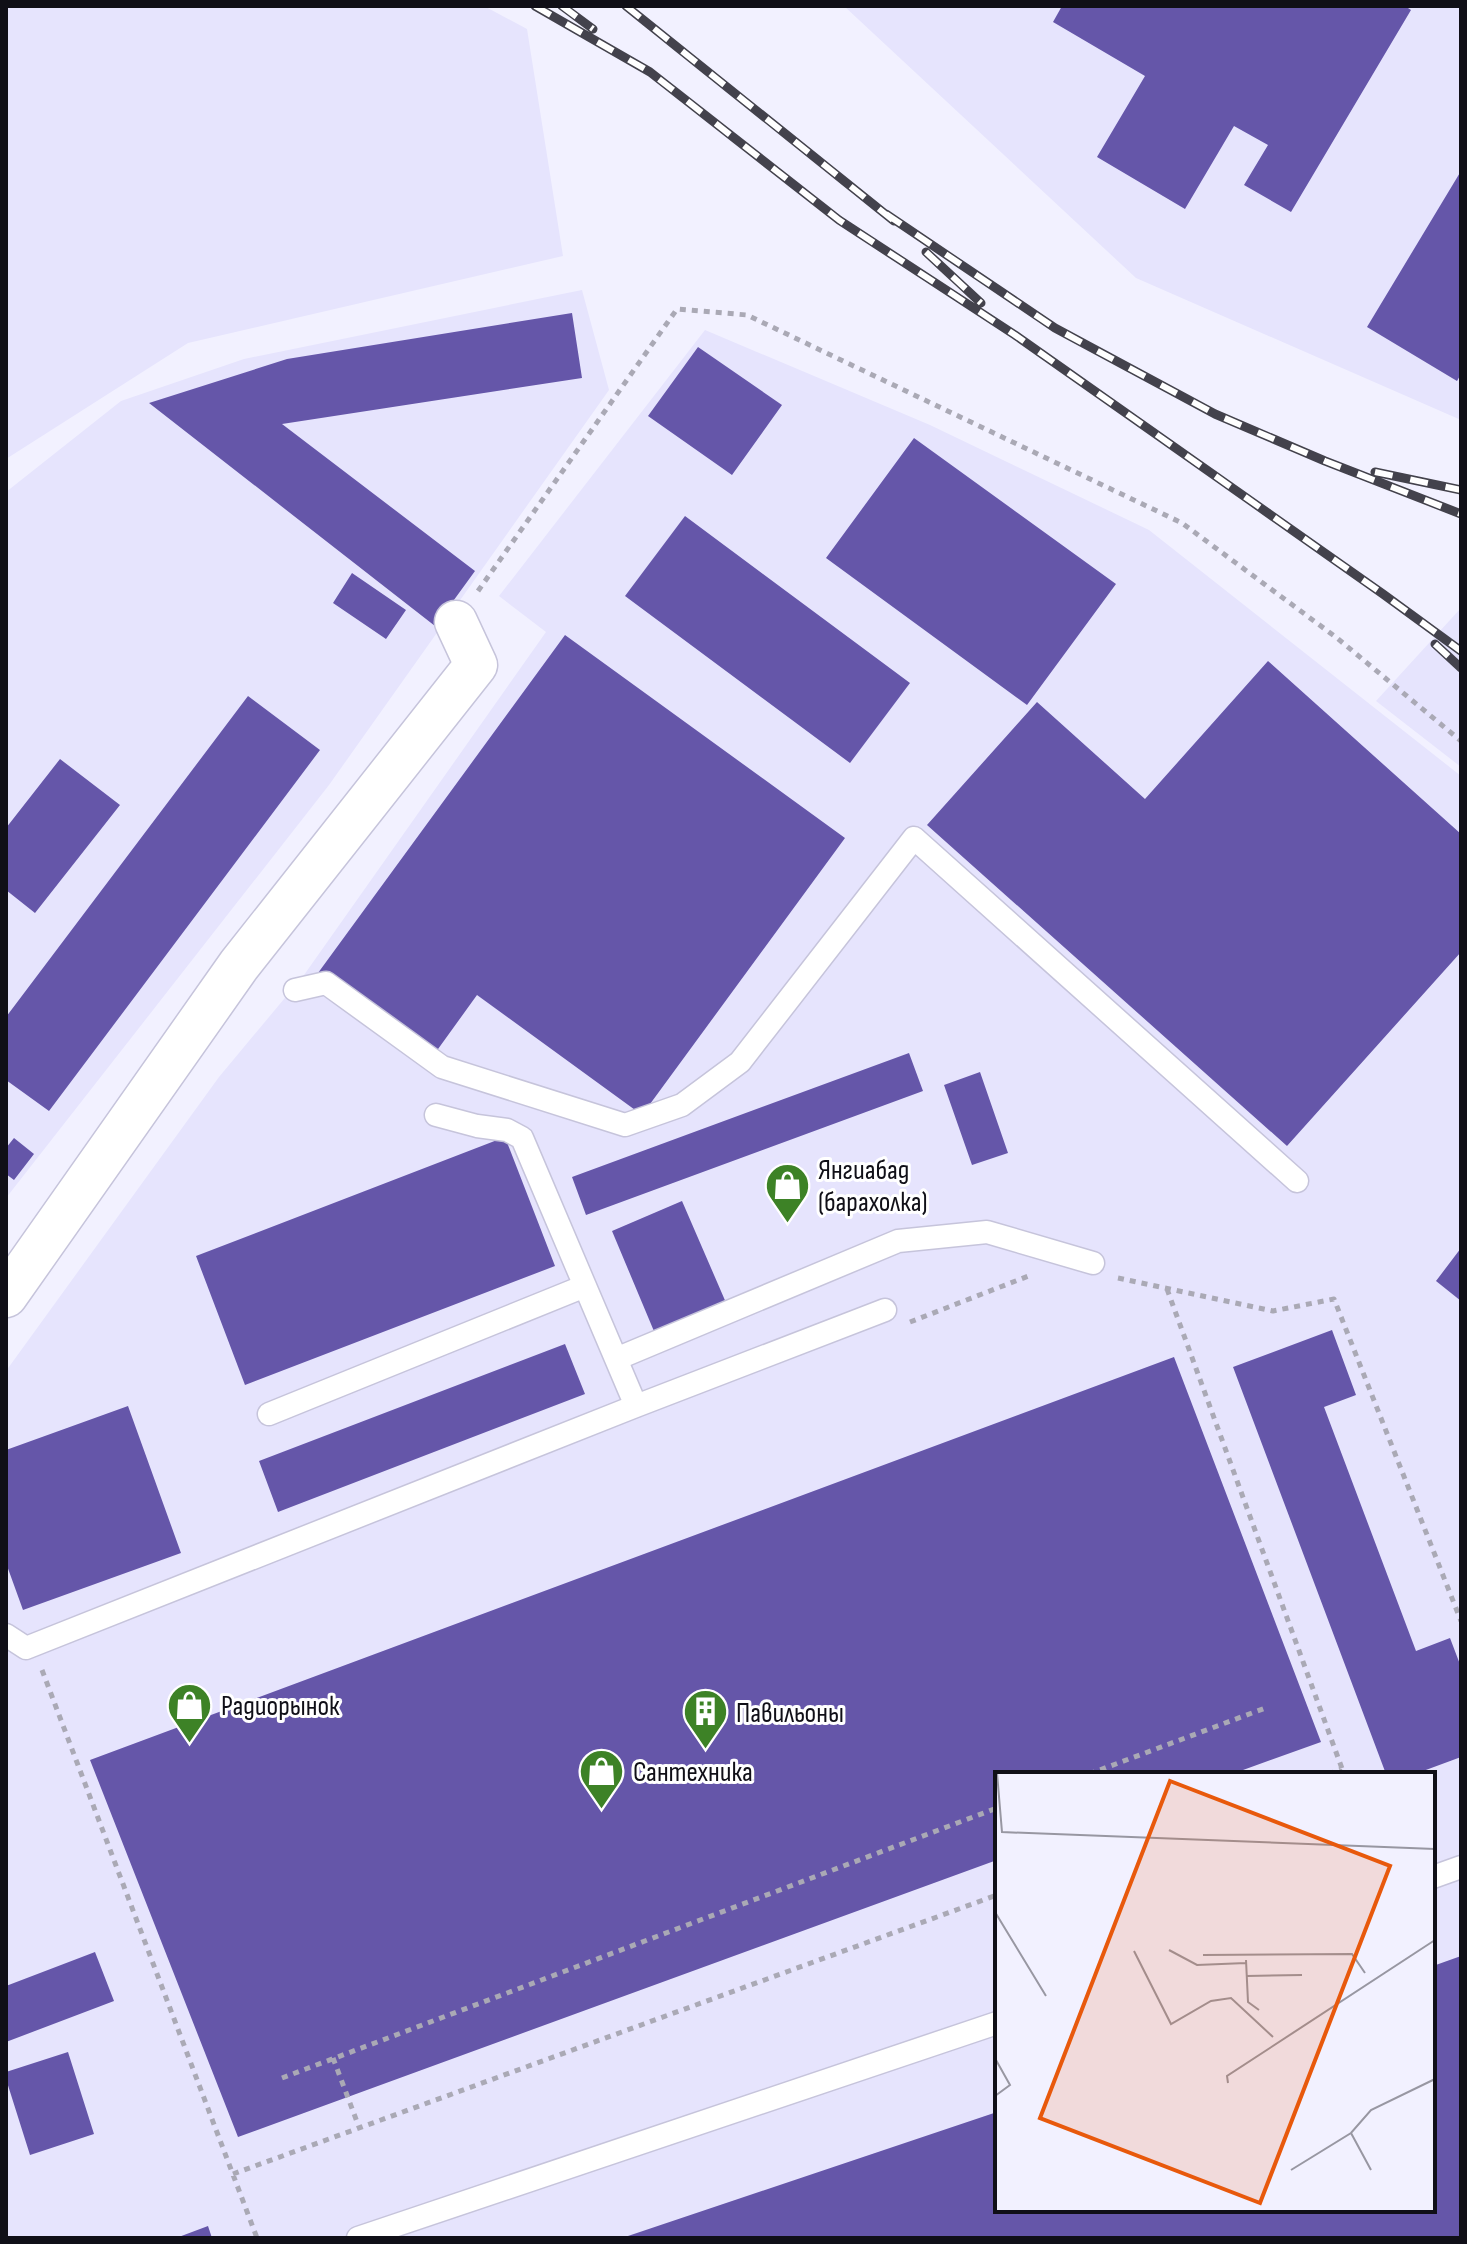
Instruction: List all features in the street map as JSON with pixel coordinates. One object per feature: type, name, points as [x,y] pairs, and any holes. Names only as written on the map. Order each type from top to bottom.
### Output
[{"type":"street","points":[[6,1296],[239,965],[476,665],[456,622]]},
{"type":"lane","points":[[295,990],[326,983],[442,1067],[625,1125],[682,1105],[740,1062],[914,838],[1297,1181]]},
{"type":"lane","points":[[436,1115],[507,1130],[522,1138],[636,1406]]},
{"type":"lane","points":[[616,1359],[898,1241],[987,1232],[1093,1263]]},
{"type":"lane","points":[[269,1414],[585,1286]]},
{"type":"lane","points":[[6,1635],[26,1648],[885,1310]]},
{"type":"lane","points":[[1435,1876],[1461,1867]]},
{"type":"lane","points":[[358,2238],[995,2024]]},
{"type":"path","points":[[456,622],[677,309],[747,315],[1182,523],[1337,638],[1461,741]]},
{"type":"path","points":[[909,1323],[1042,1271]]},
{"type":"path","points":[[1112,1277],[1273,1311],[1334,1299],[1461,1621]]},
{"type":"path","points":[[1167,1289],[1343,1771]]},
{"type":"path","points":[[40,1663],[257,2238]]},
{"type":"path","points":[[1094,1772],[1268,1707]]},
{"type":"path","points":[[282,2078],[995,1809]]},
{"type":"path","points":[[233,2174],[995,1896]]},
{"type":"path","points":[[333,2058],[359,2127]]},
{"type":"shaded area","points":[[6,6],[484,6],[527,29],[563,256],[188,343],[6,459]]},
{"type":"shaded area","points":[[844,6],[1461,6],[1461,420],[1136,278]]},
{"type":"shaded area","points":[[582,290],[609,390],[329,785],[6,1198],[6,492],[121,401],[244,359]]},
{"type":"shaded area","name":"Янгиабад (барахолка)","points":[[705,330],[930,425],[1149,530],[1461,776],[1461,2238],[6,2238],[6,1371],[219,1077],[304,975],[546,632],[499,596]]},
{"type":"shaded area","points":[[1461,608],[1461,767],[1376,701]]},
{"type":"building","points":[[1062,6],[1405,6],[1411,10],[1291,212],[1244,185],[1268,145],[1234,126],[1185,209],[1097,157],[1145,76],[1053,22]]},
{"type":"building","points":[[1461,171],[1461,374],[1457,381],[1367,327]]},
{"type":"building","points":[[572,313],[582,378],[282,424],[475,571],[435,626],[149,403],[287,359]]},
{"type":"building","points":[[698,347],[782,405],[732,475],[648,416]]},
{"type":"building","points":[[914,438],[1116,584],[1027,705],[826,558]]},
{"type":"building","points":[[685,516],[910,683],[850,763],[625,596]]},
{"type":"building","points":[[352,573],[406,610],[386,639],[333,603]]},
{"type":"building","points":[[565,635],[845,838],[642,1115],[477,995],[433,1056],[318,973]]},
{"type":"building","points":[[1268,661],[1461,834],[1461,952],[1287,1146],[927,825],[1037,702],[1145,799]]},
{"type":"building","points":[[248,696],[320,750],[49,1111],[6,1080],[6,1017]]},
{"type":"building","points":[[60,759],[120,805],[35,913],[6,890],[6,828]]},
{"type":"building","points":[[909,1053],[923,1091],[586,1215],[572,1177]]},
{"type":"building","points":[[980,1072],[1008,1153],[972,1165],[944,1085]]},
{"type":"building","points":[[505,1137],[555,1266],[245,1385],[196,1256]]},
{"type":"building","points":[[14,1138],[34,1154],[14,1180],[6,1174],[6,1148]]},
{"type":"building","points":[[682,1201],[727,1305],[656,1336],[612,1231]]},
{"type":"building","points":[[1461,1248],[1461,1301],[1436,1281]]},
{"type":"building","points":[[1332,1330],[1356,1395],[1324,1407],[1416,1651],[1450,1638],[1461,1667],[1461,1757],[1420,1772],[1385,1772],[1233,1367]]},
{"type":"building","points":[[565,1344],[585,1394],[278,1512],[259,1461]]},
{"type":"building","name":"Павильоны","points":[[1174,1357],[1321,1742],[1238,1772],[995,1772],[995,1861],[238,2137],[90,1760]]},
{"type":"building","points":[[128,1406],[181,1553],[23,1610],[6,1563],[6,1450]]},
{"type":"building","points":[[95,1952],[114,2001],[6,2042],[6,1986]]},
{"type":"building","points":[[1461,1956],[1461,2238],[622,2238],[995,2113],[995,2212],[1435,2212],[1435,1965]]},
{"type":"building","points":[[68,2052],[94,2134],[30,2155],[6,2072]]},
{"type":"building","points":[[208,2226],[212,2238],[176,2238]]},
{"type":"railway","points":[[535,6],[650,72],[839,220],[1015,335],[1461,651]]},
{"type":"railway","points":[[562,6],[593,29]]},
{"type":"railway","points":[[626,6],[894,221]]},
{"type":"railway","points":[[886,214],[1055,328],[1215,414],[1461,514]]},
{"type":"railway","points":[[926,252],[981,303]]},
{"type":"railway","points":[[1375,472],[1461,490]]},
{"type":"railway","points":[[1435,644],[1461,668]]},
{"type":"place","name":"Янгиабад (барахолка)","points":[[787,1224]]},
{"type":"place","name":"Радиорынок","points":[[190,1744]]},
{"type":"place","name":"Павильоны","points":[[705,1751]]},
{"type":"place","name":"Сантехника","points":[[602,1810]]}]
